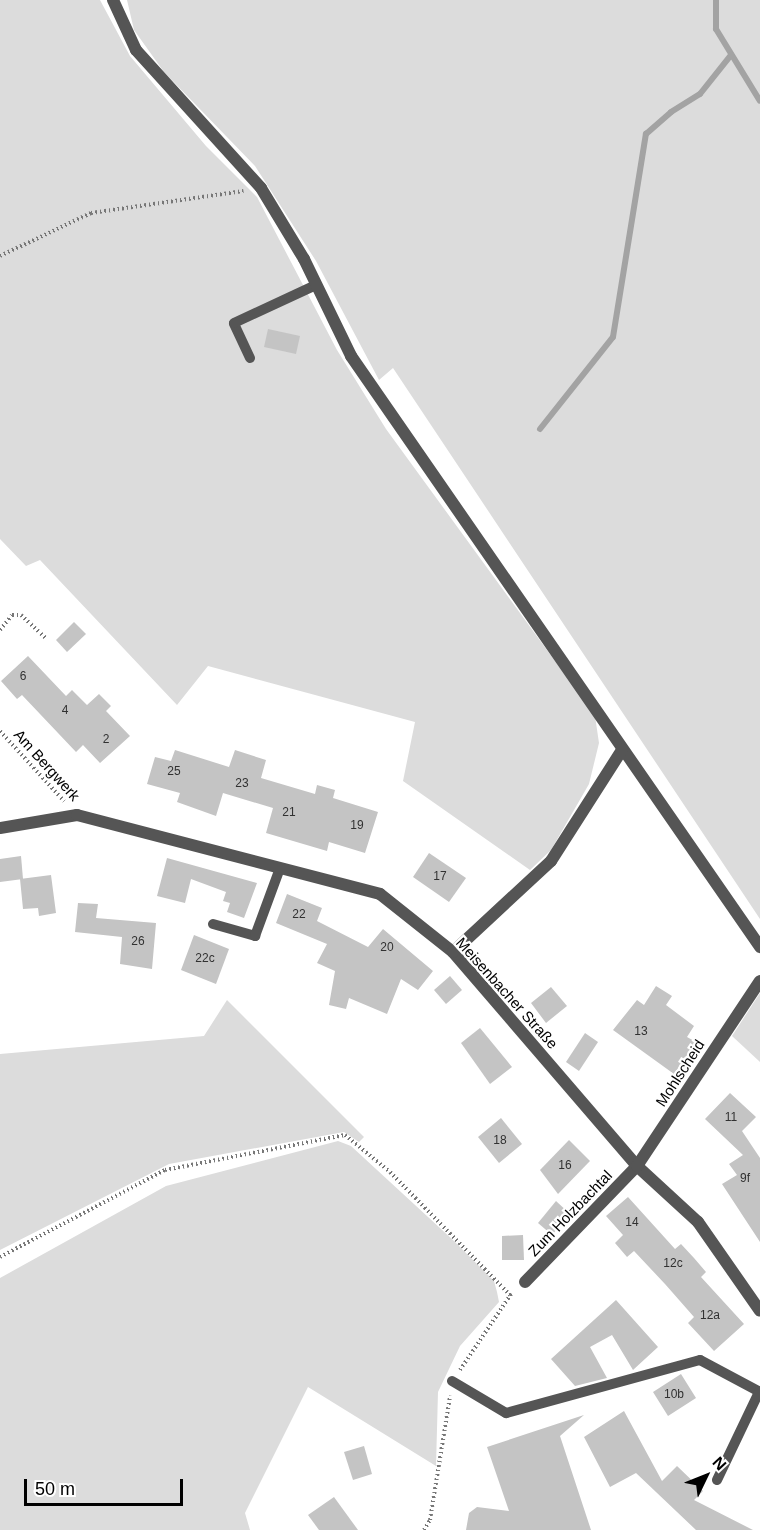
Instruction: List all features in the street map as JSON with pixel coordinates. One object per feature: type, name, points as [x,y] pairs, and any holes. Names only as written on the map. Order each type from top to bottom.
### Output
[{"type":"street","points":[[113,0],[136,50],[261,188],[316,285],[351,356],[760,947]]},
{"type":"street","points":[[453,952],[551,861],[622,750]]},
{"type":"street","name":"Meisenbacher Straße","points":[[0,828],[77,815],[380,894],[453,952],[638,1166],[698,1222],[760,1311]]},
{"type":"street","name":"Mohlscheid","points":[[638,1166],[760,981]]},
{"type":"street","name":"Zum Holzbachtal","points":[[525,1282],[638,1166]]},
{"type":"lane","points":[[250,358],[234,323],[316,285]]},
{"type":"lane","points":[[213,924],[255,936],[280,868]]},
{"type":"lane","points":[[452,1381],[506,1413],[700,1360],[760,1392],[717,1480]]},
{"type":"path","points":[[0,256],[91,213],[261,188]]},
{"type":"path","points":[[0,630],[12,615],[21,615],[46,638]]},
{"type":"path","name":"Am Bergwerk","points":[[0,731],[77,815]]},
{"type":"path","points":[[0,1257],[165,1170],[345,1135],[390,1172],[510,1295]]},
{"type":"shaded area","points":[[0,0],[100,0],[130,56],[206,146],[257,197],[337,350],[386,429],[595,716],[599,743],[589,784],[551,850],[530,870],[403,781],[415,722],[208,666],[177,705],[40,560],[26,566],[0,539]]},
{"type":"shaded area","points":[[127,0],[760,0],[760,919],[393,368],[379,380],[316,261],[255,166],[164,72],[134,30]]},
{"type":"shaded area","points":[[760,993],[760,1062],[732,1036]]},
{"type":"shaded area","points":[[227,1000],[364,1137],[359,1142],[344,1132],[169,1164],[0,1250],[0,1054],[204,1036]]},
{"type":"shaded area","points":[[338,1141],[351,1146],[494,1281],[499,1302],[460,1346],[438,1392],[436,1466],[308,1387],[245,1513],[250,1530],[0,1530],[0,1278],[166,1186]]},
{"type":"building","points":[[268,329],[300,336],[296,354],[264,347]]},
{"type":"building","points":[[74,622],[86,634],[67,652],[56,640]]},
{"type":"building","points":[[28,656],[66,696],[72,690],[87,705],[99,694],[111,706],[106,711],[130,736],[100,763],[83,745],[76,752],[22,695],[17,699],[1,681]]},
{"type":"building","points":[[175,750],[229,767],[235,750],[266,760],[261,778],[315,794],[317,785],[335,790],[333,798],[378,812],[365,853],[329,842],[327,851],[266,833],[273,808],[223,793],[216,816],[177,802],[180,793],[147,784],[155,757],[171,761]]},
{"type":"building","points":[[429,853],[466,878],[449,902],[413,877]]},
{"type":"building","points":[[21,856],[23,879],[0,882],[0,859]]},
{"type":"building","points":[[167,858],[257,883],[244,918],[227,912],[230,903],[223,901],[226,892],[191,879],[185,903],[157,896]]},
{"type":"building","points":[[51,875],[56,913],[39,916],[38,908],[23,909],[20,879]]},
{"type":"building","points":[[287,894],[322,908],[317,921],[368,947],[383,929],[433,971],[418,990],[401,979],[387,1014],[349,998],[346,1009],[329,1005],[335,971],[317,963],[327,944],[276,923]]},
{"type":"building","points":[[78,903],[98,904],[96,918],[156,923],[152,969],[120,964],[122,937],[75,932]]},
{"type":"building","points":[[194,935],[229,949],[216,984],[181,970]]},
{"type":"building","points":[[450,976],[462,990],[446,1004],[434,990]]},
{"type":"building","points":[[656,986],[672,996],[666,1005],[694,1026],[687,1037],[696,1042],[674,1074],[613,1030],[637,1000],[644,1005]]},
{"type":"building","points":[[551,987],[567,1006],[546,1023],[531,1003]]},
{"type":"building","points":[[480,1028],[512,1067],[490,1084],[461,1043]]},
{"type":"building","points":[[585,1033],[598,1042],[579,1071],[566,1062]]},
{"type":"building","points":[[730,1093],[756,1117],[742,1131],[760,1158],[760,1242],[722,1184],[737,1175],[729,1164],[743,1155],[705,1119]]},
{"type":"building","points":[[501,1118],[522,1144],[499,1163],[478,1137]]},
{"type":"building","points":[[569,1140],[590,1161],[558,1194],[540,1170]]},
{"type":"building","points":[[628,1197],[675,1249],[681,1244],[694,1258],[706,1272],[701,1277],[744,1324],[714,1351],[688,1323],[694,1317],[665,1284],[634,1251],[627,1257],[615,1243],[623,1235],[606,1216]]},
{"type":"building","points":[[556,1201],[570,1214],[552,1235],[538,1223]]},
{"type":"building","points":[[523,1235],[524,1260],[502,1260],[502,1236]]},
{"type":"building","points":[[616,1300],[658,1347],[633,1370],[612,1335],[590,1347],[607,1378],[575,1386],[551,1359]]},
{"type":"building","points":[[681,1374],[696,1398],[668,1416],[653,1392]]},
{"type":"building","points":[[624,1411],[662,1481],[677,1466],[703,1491],[694,1500],[753,1530],[696,1530],[636,1473],[610,1487],[584,1437]]},
{"type":"building","points":[[584,1415],[560,1436],[591,1530],[466,1530],[469,1513],[477,1507],[509,1511],[487,1447]]},
{"type":"building","points":[[364,1446],[372,1474],[353,1480],[344,1452]]},
{"type":"building","points":[[334,1497],[358,1530],[319,1530],[308,1515]]},
{"type":"waterway","points":[[716,0],[716,29],[760,101]]},
{"type":"waterway","points":[[540,429],[613,337],[646,134],[671,112],[700,94],[731,55]]}]
